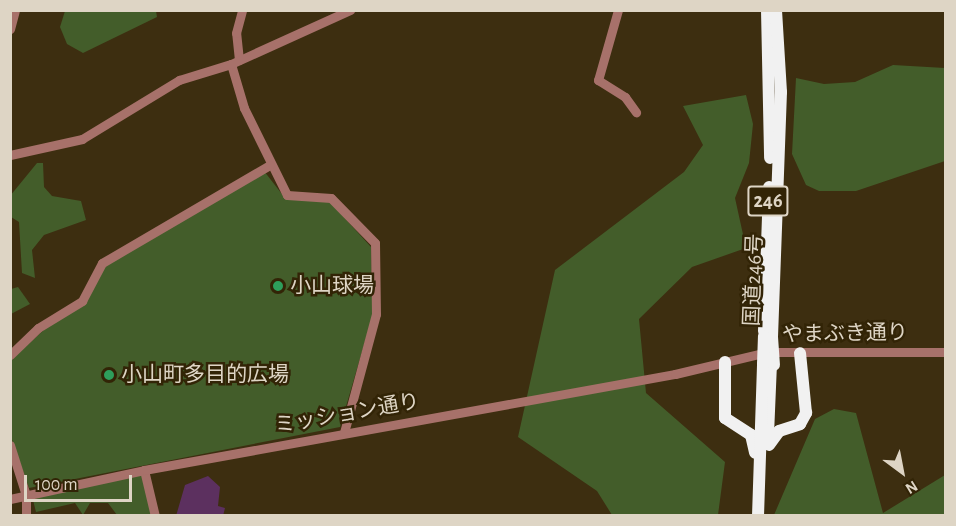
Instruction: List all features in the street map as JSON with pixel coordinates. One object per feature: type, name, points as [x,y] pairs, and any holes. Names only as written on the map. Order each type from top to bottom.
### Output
[{"type":"highway","name":"国道246号","points":[[767,10],[771,66],[768,336]]},
{"type":"highway","name":"国道246号","points":[[768,336],[781,92],[776,10]]},
{"type":"highway","points":[[766,516],[768,336]]},
{"type":"highway","points":[[768,446],[779,431],[792,427],[806,413],[800,353]]},
{"type":"highway","points":[[725,362],[725,418],[753,438],[759,475]]},
{"type":"highway","points":[[758,516],[761,401],[769,365]]},
{"type":"highway","points":[[769,365],[775,414],[780,424],[792,427]]},
{"type":"highway","points":[[735,426],[750,422],[761,401]]},
{"type":"street","points":[[10,29],[15,10]]},
{"type":"street","points":[[242,10],[236,33],[235,62],[244,108],[270,165],[287,195],[331,198],[375,243],[376,314],[344,433]]},
{"type":"street","points":[[10,155],[82,139],[179,80],[235,62],[350,10]]},
{"type":"street","points":[[618,10],[598,80],[625,97],[636,112]]},
{"type":"street","points":[[10,355],[38,328],[82,301],[102,263],[270,165]]},
{"type":"street","name":"やまぶき通り","points":[[675,374],[767,352],[945,352]]},
{"type":"street","name":"ミッション通り","points":[[10,499],[144,470],[675,374]]},
{"type":"street","points":[[10,446],[26,495],[26,516]]},
{"type":"street","points":[[144,470],[155,516]]},
{"type":"green space","points":[[65,11],[156,11],[157,17],[83,53],[67,44],[60,27]]},
{"type":"green space","points":[[893,65],[945,68],[945,161],[856,191],[819,191],[806,185],[792,154],[796,78],[824,84],[855,82]]},
{"type":"green space","points":[[746,95],[753,124],[749,163],[735,198],[746,248],[692,267],[639,319],[646,393],[725,462],[718,515],[612,515],[597,491],[518,437],[555,270],[684,172],[703,145],[683,106]]},
{"type":"green space","points":[[37,163],[43,163],[44,187],[52,196],[81,201],[86,220],[44,235],[32,250],[35,278],[22,273],[19,222],[11,217],[10,196]]},
{"type":"green space","points":[[264,171],[285,198],[329,201],[371,247],[373,314],[340,427],[29,488],[11,437],[10,361],[46,328],[86,303],[104,267]]},
{"type":"green space","points":[[18,287],[30,304],[11,314],[11,289]]},
{"type":"green space","points":[[834,409],[856,413],[883,513],[945,475],[945,515],[774,515],[815,419]]},
{"type":"green space","points":[[145,472],[157,515],[117,515],[108,503],[90,503],[83,515],[75,503],[36,512],[32,496]]},
{"type":"building","points":[[208,476],[220,487],[218,506],[225,508],[223,516],[176,516],[185,485]]},
{"type":"place","name":"小山球場","points":[[278,286]]},
{"type":"place","name":"小山町多目的広場","points":[[109,375]]}]
